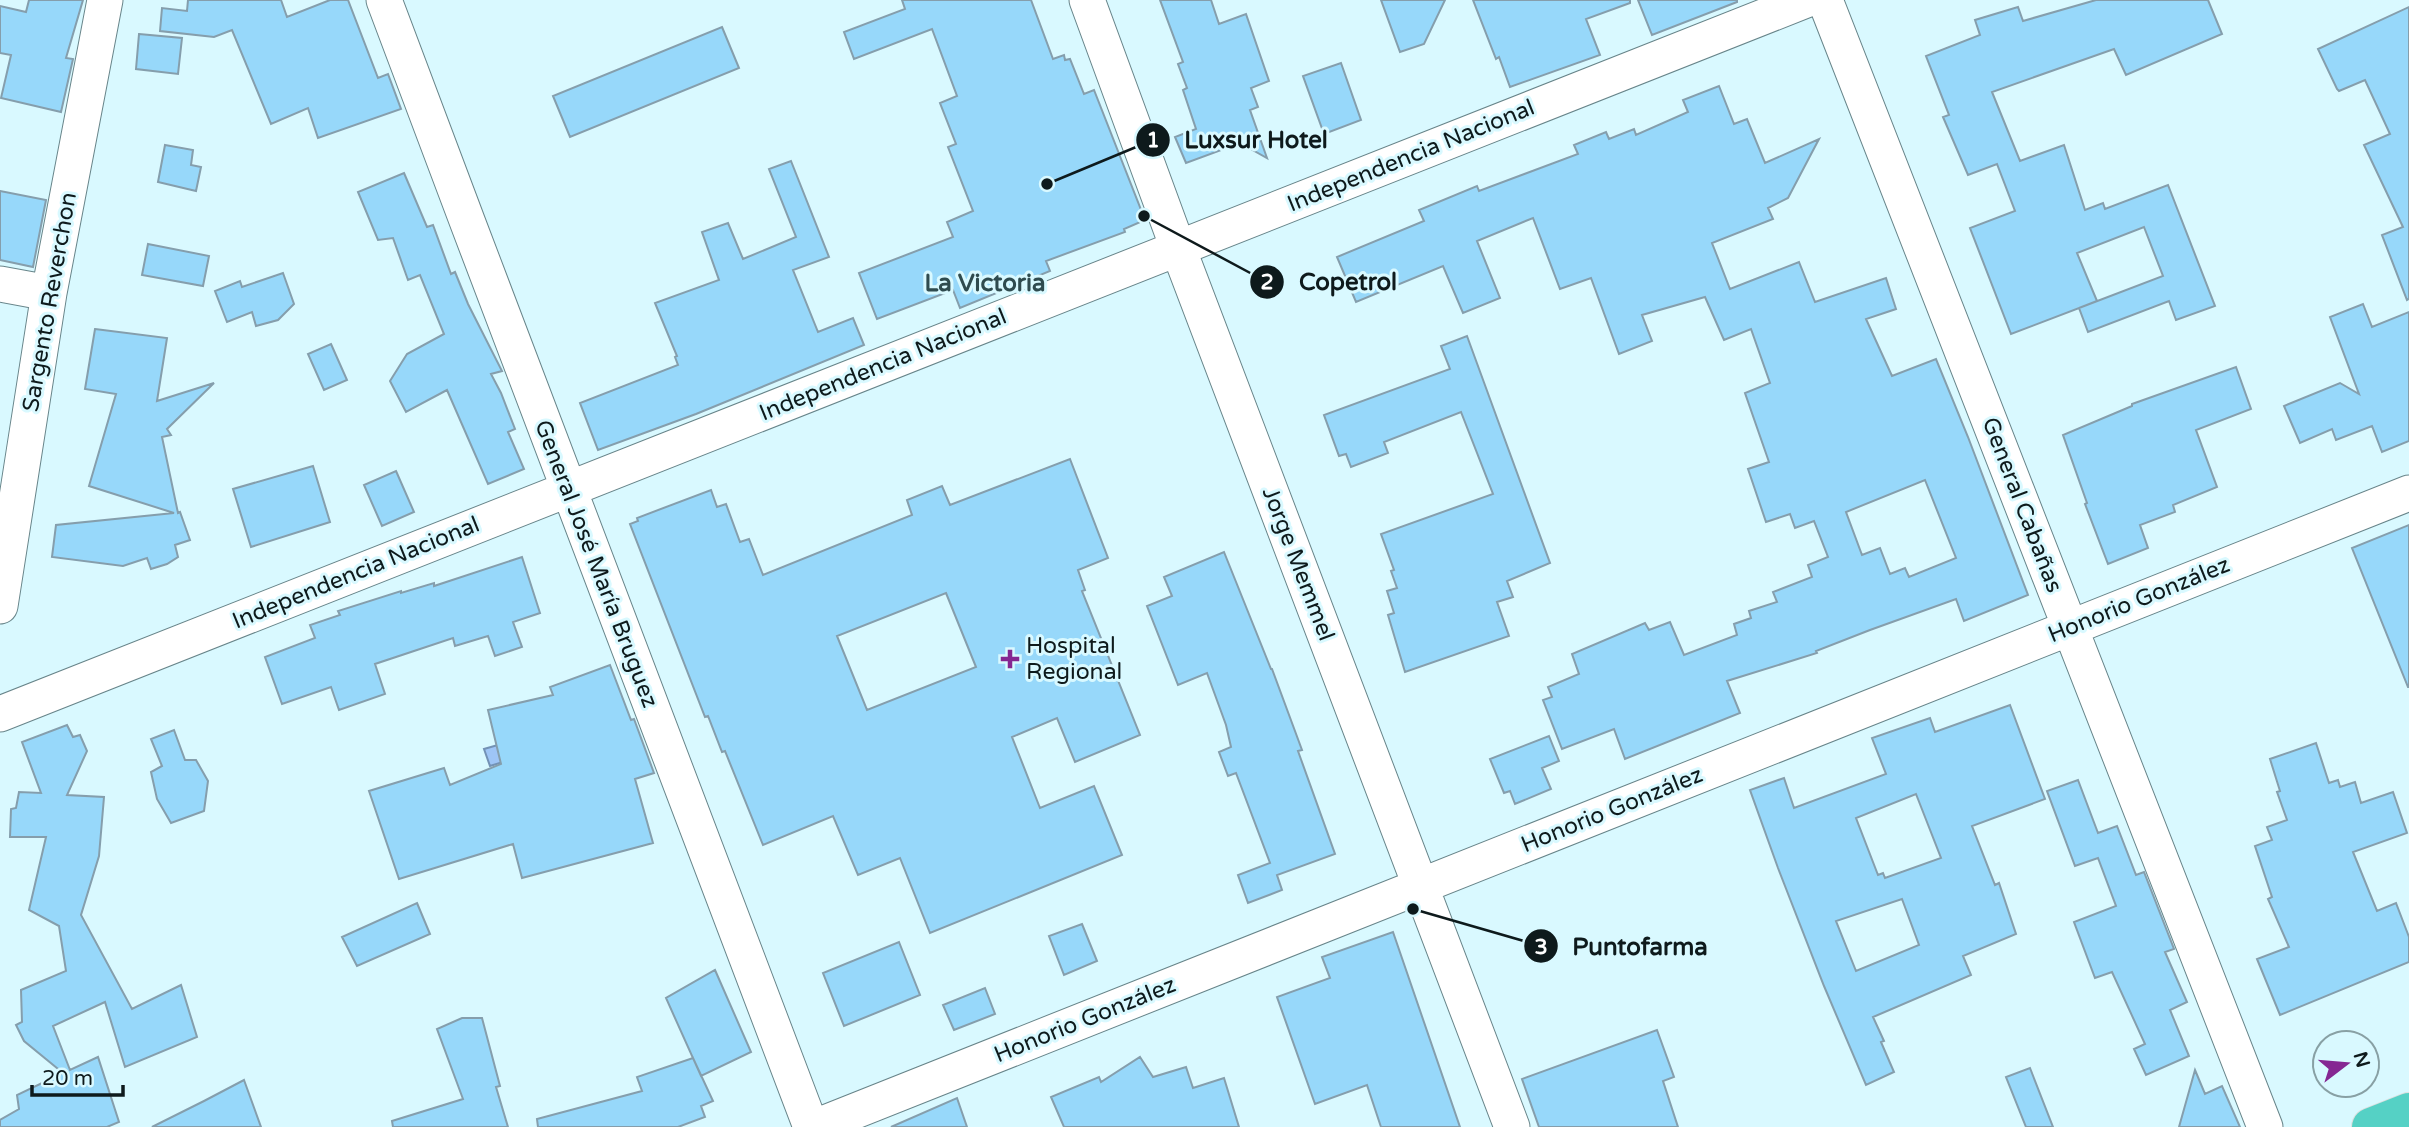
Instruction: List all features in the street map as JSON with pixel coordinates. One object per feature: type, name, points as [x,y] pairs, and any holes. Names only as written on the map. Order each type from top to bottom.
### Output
[{"type":"highway","points":[[2371,1127],[2409,1112]]},
{"type":"street","name":"Sargento Reverchon","points":[[0,606],[49,293],[106,0]]},
{"type":"street","name":"General José María Bruguez","points":[[384,0],[567,489],[813,1127]]},
{"type":"street","name":"Jorge Memmel","points":[[1087,0],[1178,248],[1512,1127]]},
{"type":"street","name":"Independencia Nacional","points":[[0,714],[1806,0]]},
{"type":"street","name":"General Cabañas","points":[[1825,0],[2265,1127]]},
{"type":"street","points":[[0,284],[49,293]]},
{"type":"street","name":"Honorio González","points":[[813,1127],[2409,493]]},
{"type":"water","points":[[515,740],[535,752],[490,766],[484,749]]},
{"type":"building","points":[[29,0],[83,0],[66,58],[73,59],[61,112],[1,98],[11,55],[0,53],[0,6],[26,12]]},
{"type":"building","points":[[188,0],[281,0],[287,17],[330,0],[348,0],[378,78],[388,74],[401,109],[318,138],[308,108],[271,124],[232,30],[214,37],[160,31],[162,8],[187,11]]},
{"type":"building","points":[[902,0],[1031,0],[1053,59],[1064,55],[1065,60],[1070,59],[1084,94],[1094,90],[1145,220],[1124,229],[1125,232],[1046,261],[1050,271],[960,308],[953,290],[877,319],[859,273],[953,237],[947,222],[973,211],[948,147],[956,144],[940,103],[957,96],[932,29],[854,59],[844,32],[905,9]]},
{"type":"building","points":[[1160,0],[1211,0],[1219,24],[1246,14],[1269,81],[1251,88],[1258,107],[1250,110],[1267,158],[1240,143],[1186,163],[1175,137],[1196,129],[1183,90],[1187,88],[1178,64],[1183,62]]},
{"type":"building","points":[[1381,0],[1445,0],[1424,44],[1400,52]]},
{"type":"building","points":[[1473,0],[1630,0],[1630,3],[1586,19],[1600,55],[1510,87]]},
{"type":"building","points":[[1638,0],[1737,0],[1737,2],[1652,35]]},
{"type":"building","points":[[2096,0],[2208,0],[2222,34],[2126,75],[2114,49],[1992,92],[2020,161],[2064,145],[2085,210],[2103,203],[2105,209],[2168,185],[2215,306],[2176,320],[2169,301],[2088,332],[2079,308],[2011,334],[1970,228],[2015,211],[1997,164],[1968,175],[1943,117],[1949,115],[1926,56],[1980,35],[1975,20],[2018,7],[2023,21]],"holes":[[[2144,227],[2163,276],[2079,308],[2097,301],[2077,253]]]},
{"type":"building","points":[[2409,7],[2407,300],[2382,235],[2403,227],[2364,145],[2390,134],[2365,80],[2339,91],[2318,49]]},
{"type":"building","points":[[722,27],[739,68],[570,137],[553,96]]},
{"type":"building","points":[[139,34],[182,38],[178,74],[136,69]]},
{"type":"building","points":[[1341,63],[1361,120],[1324,134],[1303,76]]},
{"type":"building","points":[[1719,86],[1734,124],[1747,119],[1765,163],[1819,139],[1788,198],[1768,208],[1773,219],[1712,243],[1730,289],[1799,262],[1815,302],[1886,278],[1896,309],[1866,319],[1892,376],[1936,359],[2028,595],[1964,621],[1956,599],[1870,630],[1816,651],[1817,653],[1727,681],[1740,713],[1625,759],[1614,729],[1562,749],[1543,700],[1552,697],[1548,687],[1579,674],[1572,654],[1645,623],[1649,630],[1670,622],[1684,655],[1737,635],[1734,624],[1751,618],[1749,611],[1777,602],[1773,592],[1812,577],[1808,565],[1828,557],[1814,521],[1795,528],[1790,514],[1766,522],[1748,469],[1769,462],[1745,393],[1770,383],[1751,329],[1724,340],[1705,297],[1642,315],[1652,341],[1619,354],[1591,278],[1560,289],[1533,218],[1477,241],[1500,298],[1463,313],[1443,266],[1356,302],[1337,257],[1424,221],[1419,210],[1477,186],[1479,191],[1578,154],[1574,145],[1606,132],[1609,139],[1634,129],[1636,135],[1688,112],[1683,100]],"holes":[[[1925,480],[1956,558],[1909,577],[1905,568],[1890,574],[1880,548],[1862,555],[1846,512]]]},
{"type":"building","points":[[165,145],[193,150],[191,165],[201,167],[196,191],[158,182]]},
{"type":"building","points":[[791,161],[829,257],[793,270],[818,332],[853,318],[864,345],[696,414],[598,450],[580,403],[678,365],[677,356],[655,303],[719,280],[702,232],[728,223],[743,259],[796,237],[769,169]]},
{"type":"building","points":[[404,173],[427,227],[433,225],[451,274],[455,272],[502,371],[491,374],[515,429],[508,432],[524,469],[488,484],[447,390],[406,412],[390,381],[407,354],[444,334],[420,275],[408,280],[393,238],[378,240],[358,192]]},
{"type":"building","points":[[0,191],[46,200],[33,267],[0,260]]},
{"type":"building","points":[[148,244],[209,256],[203,286],[142,275]]},
{"type":"building","points":[[283,273],[294,304],[278,320],[256,326],[252,312],[227,322],[215,291],[240,281],[242,287]]},
{"type":"building","points":[[2363,304],[2372,327],[2409,312],[2409,441],[2382,452],[2372,426],[2336,440],[2332,429],[2300,443],[2284,406],[2340,383],[2359,394],[2330,317]]},
{"type":"building","points":[[95,329],[167,338],[157,401],[214,383],[167,429],[171,435],[162,437],[178,513],[180,512],[190,540],[175,545],[178,557],[151,569],[147,558],[123,566],[52,557],[56,525],[174,513],[89,486],[116,394],[85,389]]},
{"type":"building","points":[[1467,336],[1550,563],[1507,581],[1513,597],[1497,602],[1509,636],[1405,672],[1388,615],[1394,613],[1387,591],[1397,588],[1391,571],[1394,570],[1381,534],[1493,494],[1461,412],[1384,442],[1388,453],[1351,467],[1346,454],[1339,456],[1324,415],[1450,369],[1441,346]]},
{"type":"building","points":[[331,344],[347,380],[324,390],[308,354]]},
{"type":"building","points":[[2236,367],[2251,409],[2196,430],[2217,487],[2173,505],[2175,512],[2140,525],[2148,548],[2108,564],[2063,435],[2132,404]]},
{"type":"building","points":[[1070,459],[1108,558],[1078,570],[1085,590],[1082,591],[1140,735],[1075,762],[1057,718],[1012,737],[1040,808],[1094,786],[1122,855],[930,933],[900,858],[858,875],[833,816],[763,845],[725,751],[722,752],[708,716],[705,717],[630,524],[638,521],[637,518],[711,490],[717,507],[726,504],[740,542],[749,539],[763,575],[912,515],[907,500],[942,486],[950,505]],"holes":[[[946,593],[976,667],[867,710],[837,636]]]},
{"type":"building","points":[[313,466],[330,522],[251,547],[233,489]]},
{"type":"building","points":[[396,471],[414,512],[382,526],[364,485]]},
{"type":"building","points":[[2409,525],[2409,687],[2408,687],[2352,548]]},
{"type":"building","points":[[1224,552],[1302,750],[1298,751],[1335,854],[1277,875],[1282,890],[1248,903],[1238,875],[1270,863],[1236,773],[1228,776],[1219,752],[1231,747],[1226,725],[1207,673],[1178,685],[1147,606],[1172,596],[1164,577]]},
{"type":"building","points":[[522,557],[540,613],[513,622],[522,647],[495,656],[488,636],[455,646],[453,638],[375,664],[385,694],[339,710],[331,687],[282,704],[265,657],[315,638],[310,625],[340,615],[338,611],[401,591],[434,583],[434,586]]},
{"type":"building","points":[[610,665],[654,773],[635,779],[653,843],[522,878],[513,844],[399,879],[369,791],[444,768],[450,785],[501,764],[488,710],[553,695],[550,687]]},
{"type":"building","points":[[2010,705],[2045,799],[1972,826],[1995,885],[1999,883],[2016,934],[1963,956],[1971,975],[1873,1017],[1894,1072],[1866,1085],[1824,986],[1750,790],[1784,778],[1794,808],[1886,774],[1872,738],[1930,718],[1935,732]],"holes":[[[1916,794],[1941,858],[1885,878],[1883,873],[1878,875],[1856,818]],[[1902,899],[1919,945],[1856,971],[1836,921]]]},
{"type":"building","points":[[67,725],[73,737],[80,735],[87,751],[67,795],[104,797],[99,856],[81,915],[132,1009],[181,985],[197,1037],[125,1067],[105,1002],[53,1026],[70,1070],[98,1057],[119,1122],[107,1127],[0,1127],[0,1120],[19,1109],[17,1095],[63,1073],[24,1041],[16,1025],[22,1022],[21,990],[66,971],[59,926],[29,910],[46,837],[10,837],[11,809],[16,808],[19,792],[41,793],[22,742]]},
{"type":"building","points":[[174,730],[185,760],[196,760],[208,781],[204,811],[171,823],[157,799],[151,772],[162,766],[151,739]]},
{"type":"building","points":[[1549,736],[1559,761],[1542,768],[1551,789],[1515,804],[1510,791],[1504,793],[1490,759]]},
{"type":"building","points":[[2316,743],[2329,783],[2338,780],[2340,787],[2355,782],[2361,803],[2393,792],[2407,833],[2353,852],[2377,911],[2396,903],[2409,937],[2409,962],[2280,1015],[2257,959],[2289,947],[2268,899],[2272,897],[2255,846],[2272,840],[2267,827],[2287,820],[2277,792],[2280,791],[2270,759]]},
{"type":"building","points":[[2078,780],[2098,833],[2117,826],[2136,875],[2144,872],[2174,949],[2165,952],[2187,1002],[2170,1010],[2189,1056],[2146,1075],[2134,1049],[2145,1044],[2112,972],[2095,978],[2074,922],[2116,906],[2098,858],[2075,866],[2047,791]]},
{"type":"building","points":[[417,903],[430,934],[357,966],[342,937]]},
{"type":"building","points":[[1082,924],[1097,961],[1064,975],[1049,936]]},
{"type":"building","points":[[1393,932],[1460,1127],[1381,1127],[1367,1085],[1315,1104],[1277,997],[1330,978],[1322,957]]},
{"type":"building","points":[[899,942],[920,995],[844,1026],[823,973]]},
{"type":"building","points":[[715,970],[751,1052],[701,1076],[666,998]]},
{"type":"building","points":[[985,988],[995,1014],[954,1030],[943,1005]]},
{"type":"building","points":[[462,1018],[482,1018],[500,1086],[496,1087],[508,1127],[393,1127],[392,1121],[463,1099],[437,1029]]},
{"type":"building","points":[[1657,1030],[1674,1077],[1663,1081],[1678,1127],[1539,1127],[1522,1079]]},
{"type":"building","points":[[1140,1057],[1153,1077],[1186,1067],[1193,1088],[1224,1078],[1239,1127],[1064,1127],[1051,1097],[1099,1077],[1101,1082]]},
{"type":"building","points":[[693,1058],[713,1101],[701,1106],[705,1117],[678,1127],[538,1127],[537,1119],[642,1091],[637,1077]]},
{"type":"building","points":[[2030,1068],[2053,1127],[2026,1127],[2006,1077]]},
{"type":"building","points":[[2195,1070],[2205,1094],[2222,1086],[2240,1127],[2179,1127]]},
{"type":"building","points":[[244,1080],[261,1127],[152,1127],[204,1101]]},
{"type":"building","points":[[957,1098],[967,1127],[891,1127]]},
{"type":"place","name":"Luxsur Hotel","points":[[1047,184]]},
{"type":"place","name":"Copetrol","points":[[1144,216]]},
{"type":"place","name":"Hospital Regional","points":[[1010,659]]},
{"type":"place","name":"Puntofarma","points":[[1413,909]]},
{"type":"district","name":"La Victoria","points":[[985,283]]}]
